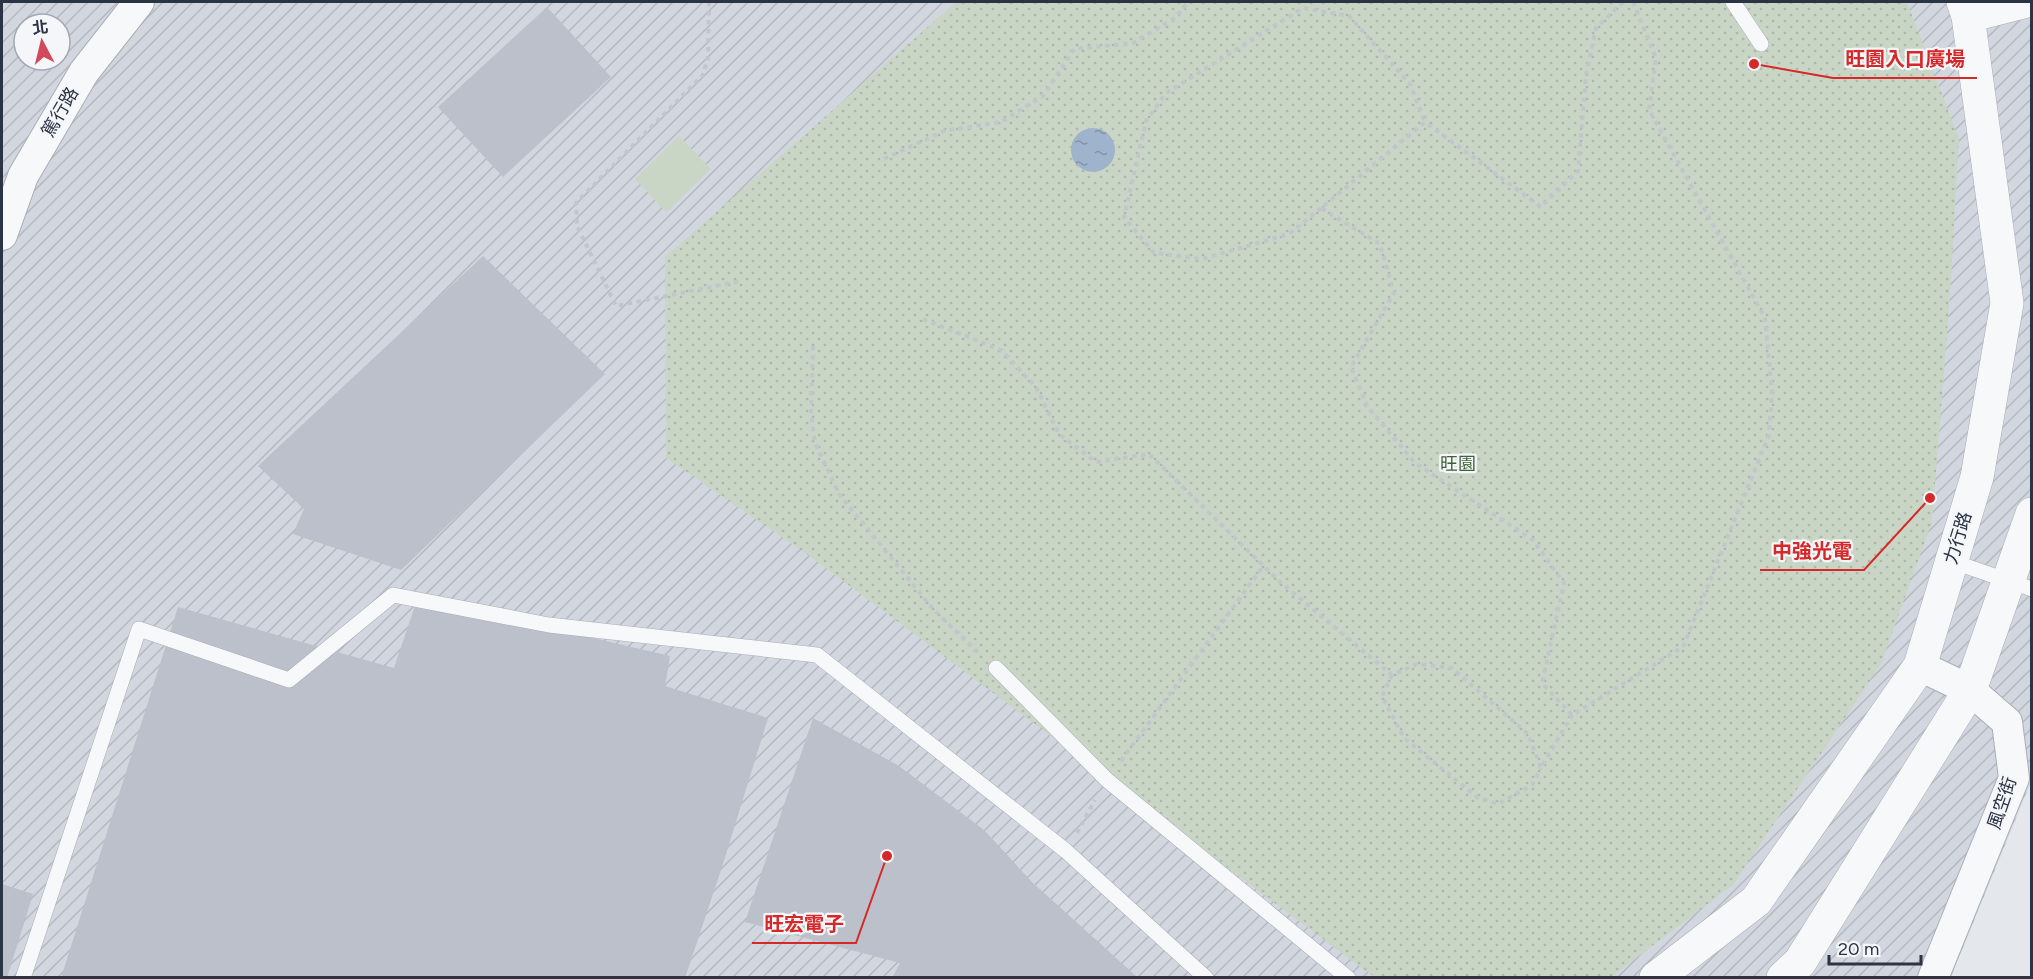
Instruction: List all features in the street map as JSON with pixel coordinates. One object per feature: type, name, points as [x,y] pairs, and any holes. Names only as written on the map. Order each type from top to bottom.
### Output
[{"type":"street","name":"篤行路","points":[[2,235],[22,176],[84,72],[139,2]]},
{"type":"street","points":[[1965,9],[2023,2]]},
{"type":"street","name":"力行路","points":[[1656,978],[1756,901],[1920,666],[1977,477],[2007,303],[1965,9]]},
{"type":"street","points":[[1783,978],[1800,962],[1970,690],[2020,585],[2031,513]]},
{"type":"street","name":"風空街","points":[[1920,666],[1970,690],[2007,722],[2014,778],[1933,978]]},
{"type":"lane","points":[[1733,2],[1761,44]]},
{"type":"lane","points":[[1952,561],[2020,585]]},
{"type":"lane","points":[[23,978],[139,628],[290,680],[393,595],[549,626],[817,655],[1066,851],[1206,978]]},
{"type":"lane","points":[[996,668],[1107,780],[1348,978]]},
{"type":"path","points":[[709,2],[708,58],[703,75],[576,203],[577,226],[616,306],[741,281]]},
{"type":"path","points":[[884,159],[944,131],[1001,122],[1044,95],[1074,49],[1133,43],[1175,18],[1188,2]]},
{"type":"path","points":[[1425,122],[1289,234],[1202,258],[1154,253],[1124,217],[1146,121],[1166,93],[1303,8],[1349,16],[1410,84],[1425,122],[1541,207],[1578,171],[1586,75],[1596,28],[1623,2]]},
{"type":"path","points":[[1540,768],[1528,735],[1452,668],[1417,664],[1392,675],[1382,696],[1404,738],[1478,797],[1498,804],[1532,785],[1572,715],[1683,646],[1769,435],[1772,392],[1765,318],[1649,110],[1656,58],[1633,2]]},
{"type":"path","points":[[1321,208],[1380,244],[1394,293],[1350,367],[1367,406],[1415,463],[1533,540],[1564,583],[1542,683],[1572,715]]},
{"type":"path","points":[[923,320],[1001,350],[1036,387],[1059,434],[1096,462],[1149,454],[1279,581],[1392,675]]},
{"type":"path","points":[[813,346],[812,414],[815,443],[839,494],[934,610],[996,668]]},
{"type":"path","points":[[1066,851],[1107,780],[1264,566]]},
{"type":"shaded area","points":[[2,2],[2031,2],[2031,782],[1951,977],[2,978]]},
{"type":"green space","name":"旺園","points":[[956,2],[1907,2],[1959,139],[1950,295],[1932,522],[1881,664],[1733,885],[1611,977],[1374,977],[811,557],[666,458],[665,257]]},
{"type":"green space","points":[[679,136],[711,169],[666,212],[635,179]]},
{"type":"water","points":[[1093,128],[1109,134],[1115,150],[1109,166],[1093,172],[1077,166],[1071,150],[1077,134]]},
{"type":"building","points":[[547,7],[611,77],[503,177],[438,107]]},
{"type":"building","points":[[483,256],[605,374],[401,570],[293,534],[304,509],[258,466]]},
{"type":"building","points":[[418,597],[670,656],[665,686],[768,718],[685,978],[61,978],[178,607],[394,668]]},
{"type":"building","points":[[813,718],[899,766],[984,830],[1032,882],[1136,976],[892,978],[900,963],[745,922]]},
{"type":"building","points":[[2,884],[33,894],[7,978],[2,978]]},
{"type":"place","name":"旺園入口廣場","points":[[1754,64]]},
{"type":"place","name":"中強光電","points":[[1930,498]]},
{"type":"place","name":"旺宏電子","points":[[887,856]]}]
